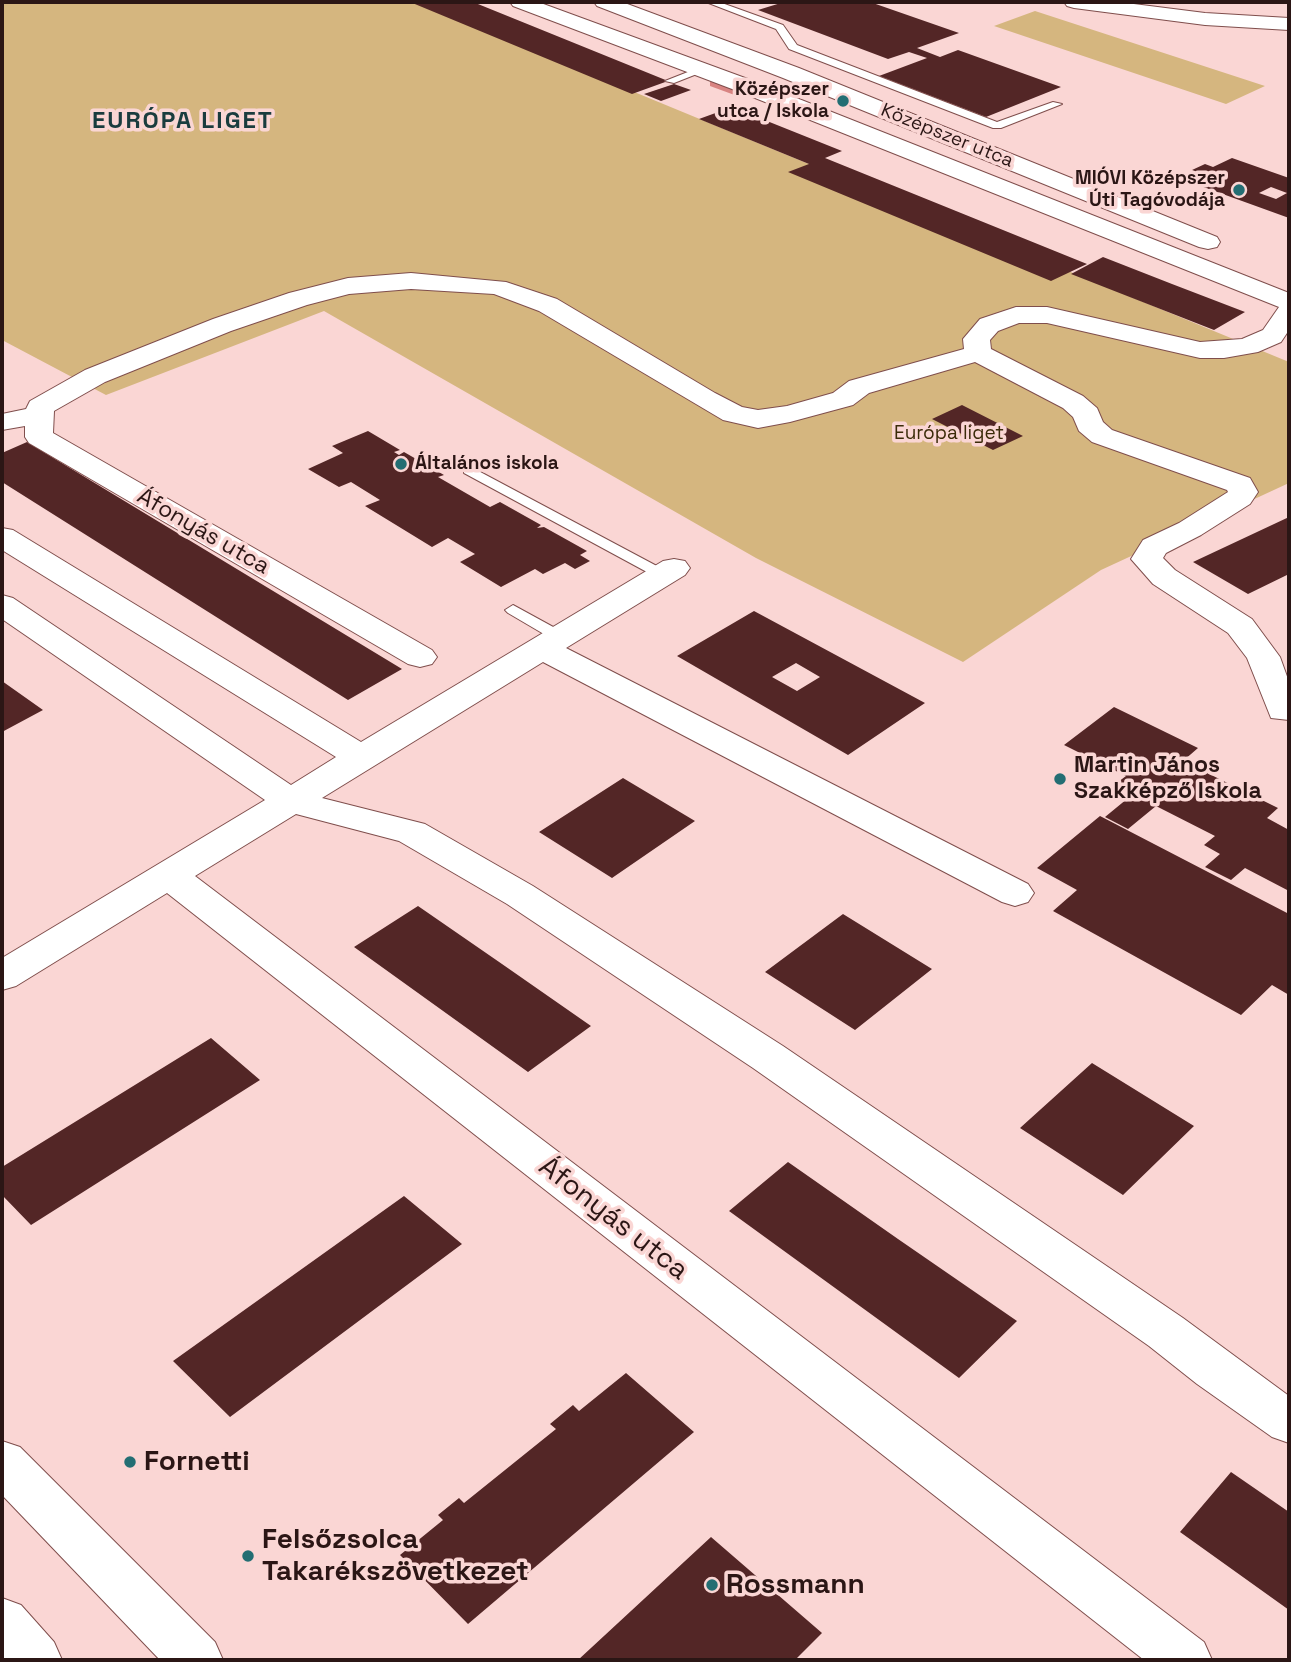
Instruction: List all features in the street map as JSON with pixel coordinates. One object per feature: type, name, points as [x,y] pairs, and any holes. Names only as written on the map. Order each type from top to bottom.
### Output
[{"type":"street","points":[[520,2],[712,73]]},
{"type":"street","points":[[1074,2],[1153,13],[1275,18],[1289,8]]},
{"type":"street","points":[[1203,2],[1275,18],[1289,37]]},
{"type":"street","points":[[574,22],[613,5]]},
{"type":"street","name":"Középszer utca","points":[[613,5],[791,73],[1225,249]]},
{"type":"street","name":"Középszer utca","points":[[712,73],[1289,302]]},
{"type":"street","points":[[748,87],[791,73]]},
{"type":"street","points":[[2,422],[39,415],[40,407],[95,376],[222,325],[298,299],[348,286],[411,281],[497,287],[548,305],[705,399],[733,414],[758,419],[790,414],[843,399],[859,387],[978,353],[1073,402],[1087,414],[1089,425],[1102,436],[1239,484],[1243,492],[1239,498],[1190,529],[1154,547],[1147,559],[1164,577],[1240,626],[1264,657],[1283,711]]},
{"type":"street","points":[[978,353],[976,339],[989,325],[1016,316],[1047,315],[1200,350],[1224,350],[1248,346],[1272,336],[1289,312]]},
{"type":"street","name":"Áfonyás utca","points":[[39,415],[39,437],[420,657]]},
{"type":"street","points":[[2,537],[362,758]]},
{"type":"street","points":[[2,976],[668,572]]},
{"type":"street","points":[[2,605],[290,801],[412,832],[520,895],[768,1057],[1167,1332],[1214,1370],[1289,1422]]},
{"type":"street","points":[[551,643],[1015,893]]},
{"type":"street","name":"Áfonyás utca","points":[[169,875],[1185,1660]]},
{"type":"street","points":[[2,1462],[196,1660]]},
{"type":"street","points":[[2,1622],[35,1660]]},
{"type":"lane","points":[[710,2],[779,27],[793,47],[997,126],[1057,104]]},
{"type":"lane","points":[[670,81],[712,73]]},
{"type":"lane","points":[[469,471],[668,572]]},
{"type":"lane","points":[[513,610],[551,643]]},
{"type":"green space","name":"Európa liget","points":[[416,2],[1289,362],[1289,483],[1101,570],[963,662],[756,558],[324,311],[106,395],[2,340],[2,3]]},
{"type":"green space","points":[[1035,11],[1265,86],[1226,104],[994,26]]},
{"type":"building","points":[[410,2],[473,2],[668,81],[632,94]]},
{"type":"building","points":[[784,2],[870,2],[959,33],[917,48],[940,57],[958,50],[1061,87],[986,117],[879,76],[927,58],[909,52],[888,59],[758,10]]},
{"type":"building","points":[[674,84],[691,90],[661,101],[644,94]]},
{"type":"building","points":[[732,107],[842,151],[825,158],[1087,264],[1051,281],[788,172],[809,164],[699,119]]},
{"type":"building","name":"MIÓVI Középszer Úti Tagóvodája","points":[[1232,158],[1289,178],[1289,218],[1184,180],[1198,173],[1192,170],[1205,164],[1213,167]],"holes":[[[1271,187],[1287,193],[1276,199],[1259,193]]]},
{"type":"building","points":[[1103,257],[1245,312],[1214,330],[1071,274]]},
{"type":"building","points":[[962,405],[1023,436],[993,450],[932,419]]},
{"type":"building","points":[[368,431],[400,450],[394,452],[399,455],[404,452],[444,475],[438,477],[490,507],[500,502],[541,525],[537,528],[544,527],[587,551],[580,555],[590,561],[575,569],[565,563],[543,574],[535,569],[501,587],[460,562],[475,554],[448,538],[432,547],[365,506],[380,500],[351,482],[339,487],[308,469],[343,453],[332,446]]},
{"type":"building","points":[[27,442],[402,669],[348,700],[2,482],[2,453]]},
{"type":"building","points":[[1289,517],[1289,574],[1248,594],[1193,562]]},
{"type":"building","points":[[754,611],[925,703],[848,755],[677,656]],"holes":[[[796,663],[820,677],[797,691],[772,677]]]},
{"type":"building","points":[[2,681],[43,710],[2,732]]},
{"type":"building","points":[[1114,707],[1198,748],[1183,761],[1278,808],[1267,818],[1289,830],[1289,891],[1245,868],[1231,880],[1205,867],[1220,854],[1204,845],[1215,836],[1156,806],[1128,829],[1105,817],[1133,794],[1114,785],[1126,776],[1064,745]]},
{"type":"building","points":[[623,778],[695,821],[612,878],[539,832]]},
{"type":"building","points":[[1100,816],[1289,914],[1289,995],[1272,985],[1241,1015],[1053,911],[1077,890],[1037,868]]},
{"type":"building","points":[[418,906],[591,1026],[528,1072],[354,947]]},
{"type":"building","points":[[843,914],[932,969],[855,1030],[765,972]]},
{"type":"building","points":[[211,1038],[260,1080],[31,1225],[2,1195],[2,1167]]},
{"type":"building","points":[[1092,1063],[1194,1126],[1123,1195],[1020,1128]]},
{"type":"building","points":[[788,1162],[1017,1321],[959,1378],[729,1211]]},
{"type":"building","points":[[404,1196],[462,1244],[230,1417],[173,1361]]},
{"type":"building","points":[[626,1373],[694,1432],[468,1624],[400,1555],[443,1520],[438,1515],[459,1498],[464,1503],[556,1429],[550,1424],[573,1405],[579,1411]]},
{"type":"building","points":[[1231,1472],[1289,1512],[1289,1610],[1180,1532]]},
{"type":"building","name":"Rossmann","points":[[711,1537],[822,1633],[795,1660],[578,1660]]},
{"type":"waterway","points":[[713,84],[743,95]]},
{"type":"place","name":"Középszer utca / Iskola","points":[[843,101]]},
{"type":"place","name":"MIÓVI Középszer Úti Tagóvodája","points":[[1239,190]]},
{"type":"place","name":"Általános iskola","points":[[401,464]]},
{"type":"place","name":"Martin János Szakképző Iskola","points":[[1060,779]]},
{"type":"place","name":"Fornetti","points":[[130,1462]]},
{"type":"place","name":"Felsőzsolca Takarékszövetkezet","points":[[248,1556]]},
{"type":"place","name":"Rossmann","points":[[712,1585]]},
{"type":"district","name":"EURÓPA LIGET","points":[[183,121]]}]
